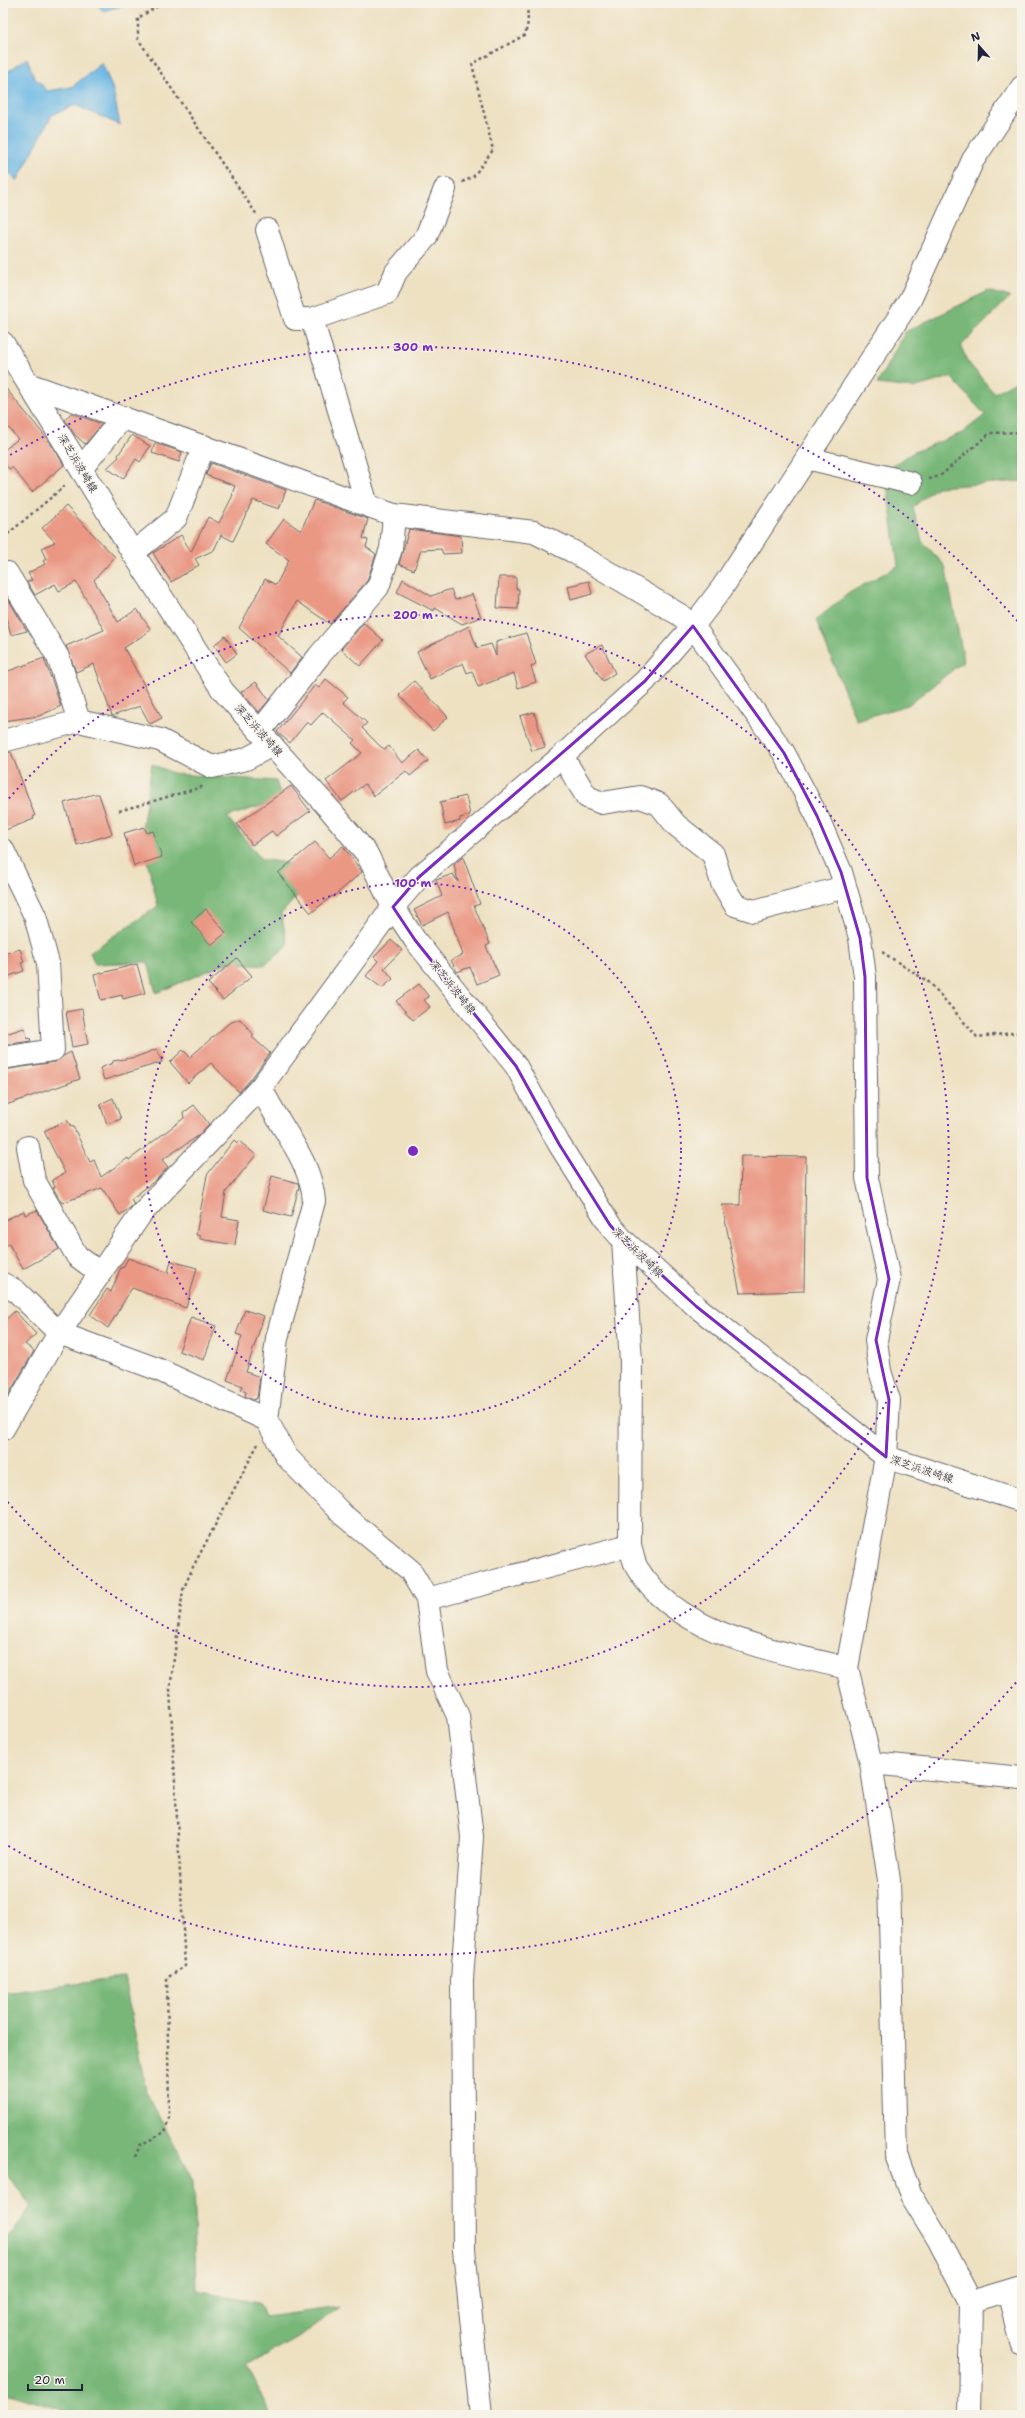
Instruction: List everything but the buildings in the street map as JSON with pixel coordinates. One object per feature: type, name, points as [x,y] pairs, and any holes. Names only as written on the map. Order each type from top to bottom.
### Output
[{"type":"street","points":[[3,1429],[58,1333],[141,1214],[261,1087],[393,907],[419,876],[562,756],[645,681],[693,626],[722,588],[910,300],[973,160],[1022,87]]},
{"type":"street","points":[[267,230],[295,319],[312,319],[387,293],[396,272],[426,238],[445,189]]},
{"type":"street","points":[[312,319],[367,505]]},
{"type":"street","name":"深芝浜波崎線","points":[[6,355],[30,385],[133,553],[223,692],[266,738],[367,854],[393,907],[415,940],[516,1066],[558,1144],[610,1225],[623,1240],[697,1307],[886,1457],[1022,1501]]},
{"type":"street","points":[[30,385],[394,515],[534,532],[614,575],[680,615],[693,626],[784,754],[817,816],[845,887],[860,938],[865,977],[867,1178],[889,1279],[876,1340],[880,1371],[889,1400],[886,1457],[847,1668],[871,1763],[889,1880],[896,2155],[911,2195],[938,2239],[971,2302],[969,2415]]},
{"type":"street","points":[[82,470],[123,417]]},
{"type":"street","points":[[133,553],[176,518],[204,446]]},
{"type":"street","points":[[807,458],[911,483]]},
{"type":"street","points":[[3,741],[79,721],[160,740],[212,767],[246,760],[266,738],[319,656],[378,587],[391,549],[394,515]]},
{"type":"street","points":[[3,573],[7,573],[58,657],[79,721]]},
{"type":"street","points":[[562,756],[587,797],[602,803],[640,797],[659,804],[676,825],[713,854],[722,883],[735,905],[754,911],[845,887]]},
{"type":"street","points":[[3,850],[35,916],[48,963],[53,1050],[3,1058]]},
{"type":"street","points":[[261,1087],[295,1147],[313,1189],[314,1201],[277,1338],[268,1421],[286,1456],[343,1515],[410,1570],[427,1600],[437,1671],[458,1716],[472,1837],[462,1980],[464,2250],[481,2415]]},
{"type":"street","points":[[28,1147],[34,1180],[77,1256],[100,1273]]},
{"type":"street","points":[[623,1240],[631,1362],[630,1544],[636,1567],[651,1587],[672,1606],[698,1622],[727,1635],[778,1651],[847,1668]]},
{"type":"street","points":[[3,1284],[16,1291],[58,1333],[157,1369],[268,1421]]},
{"type":"street","points":[[427,1600],[630,1544]]},
{"type":"street","points":[[871,1763],[1022,1778]]},
{"type":"street","points":[[971,2302],[1015,2290],[1022,2345]]},
{"type":"path","points":[[162,3],[138,18],[138,39],[267,230]]},
{"type":"path","points":[[445,189],[473,177],[493,150],[472,64],[526,35],[528,22],[527,3]]},
{"type":"path","points":[[911,483],[940,476],[990,433],[1022,432]]},
{"type":"path","points":[[3,538],[82,470]]},
{"type":"path","points":[[119,811],[210,785]]},
{"type":"path","points":[[860,938],[930,983],[977,1037],[1022,1032]]},
{"type":"path","points":[[135,2157],[140,2145],[165,2132],[169,2117],[167,1978],[185,1966],[170,1689],[183,1590],[193,1567],[268,1421]]},
{"type":"highlighted area","points":[[693,626],[784,753],[817,816],[841,872],[860,938],[865,977],[867,1178],[889,1279],[876,1340],[889,1400],[886,1457],[697,1307],[623,1240],[610,1225],[559,1144],[516,1066],[415,940],[393,907],[419,877],[645,681]]},
{"type":"green space","points":[[988,291],[1010,297],[961,346],[967,361],[994,393],[1022,378],[1022,481],[937,487],[913,507],[922,541],[945,566],[964,661],[908,705],[856,720],[816,620],[849,593],[898,566],[885,470],[914,452],[962,433],[985,415],[951,377],[913,388],[877,384],[905,332]]},
{"type":"green space","points":[[152,764],[175,774],[276,781],[282,799],[227,817],[261,859],[298,865],[306,886],[281,914],[288,946],[264,965],[229,962],[156,993],[148,962],[95,964],[90,952],[158,906],[141,835]]},
{"type":"green space","points":[[124,1978],[146,2091],[193,2179],[196,2290],[259,2302],[265,2317],[340,2307],[298,2338],[247,2367],[271,2415],[79,2415],[3,2392],[3,2236],[9,2237],[31,2206],[3,2170],[3,1990],[11,1992]]},
{"type":"water","points":[[96,3],[132,3],[103,11]]},
{"type":"water","points":[[27,58],[34,77],[48,91],[72,87],[102,63],[113,90],[120,125],[75,105],[52,115],[17,181],[3,166],[3,75]]}]
